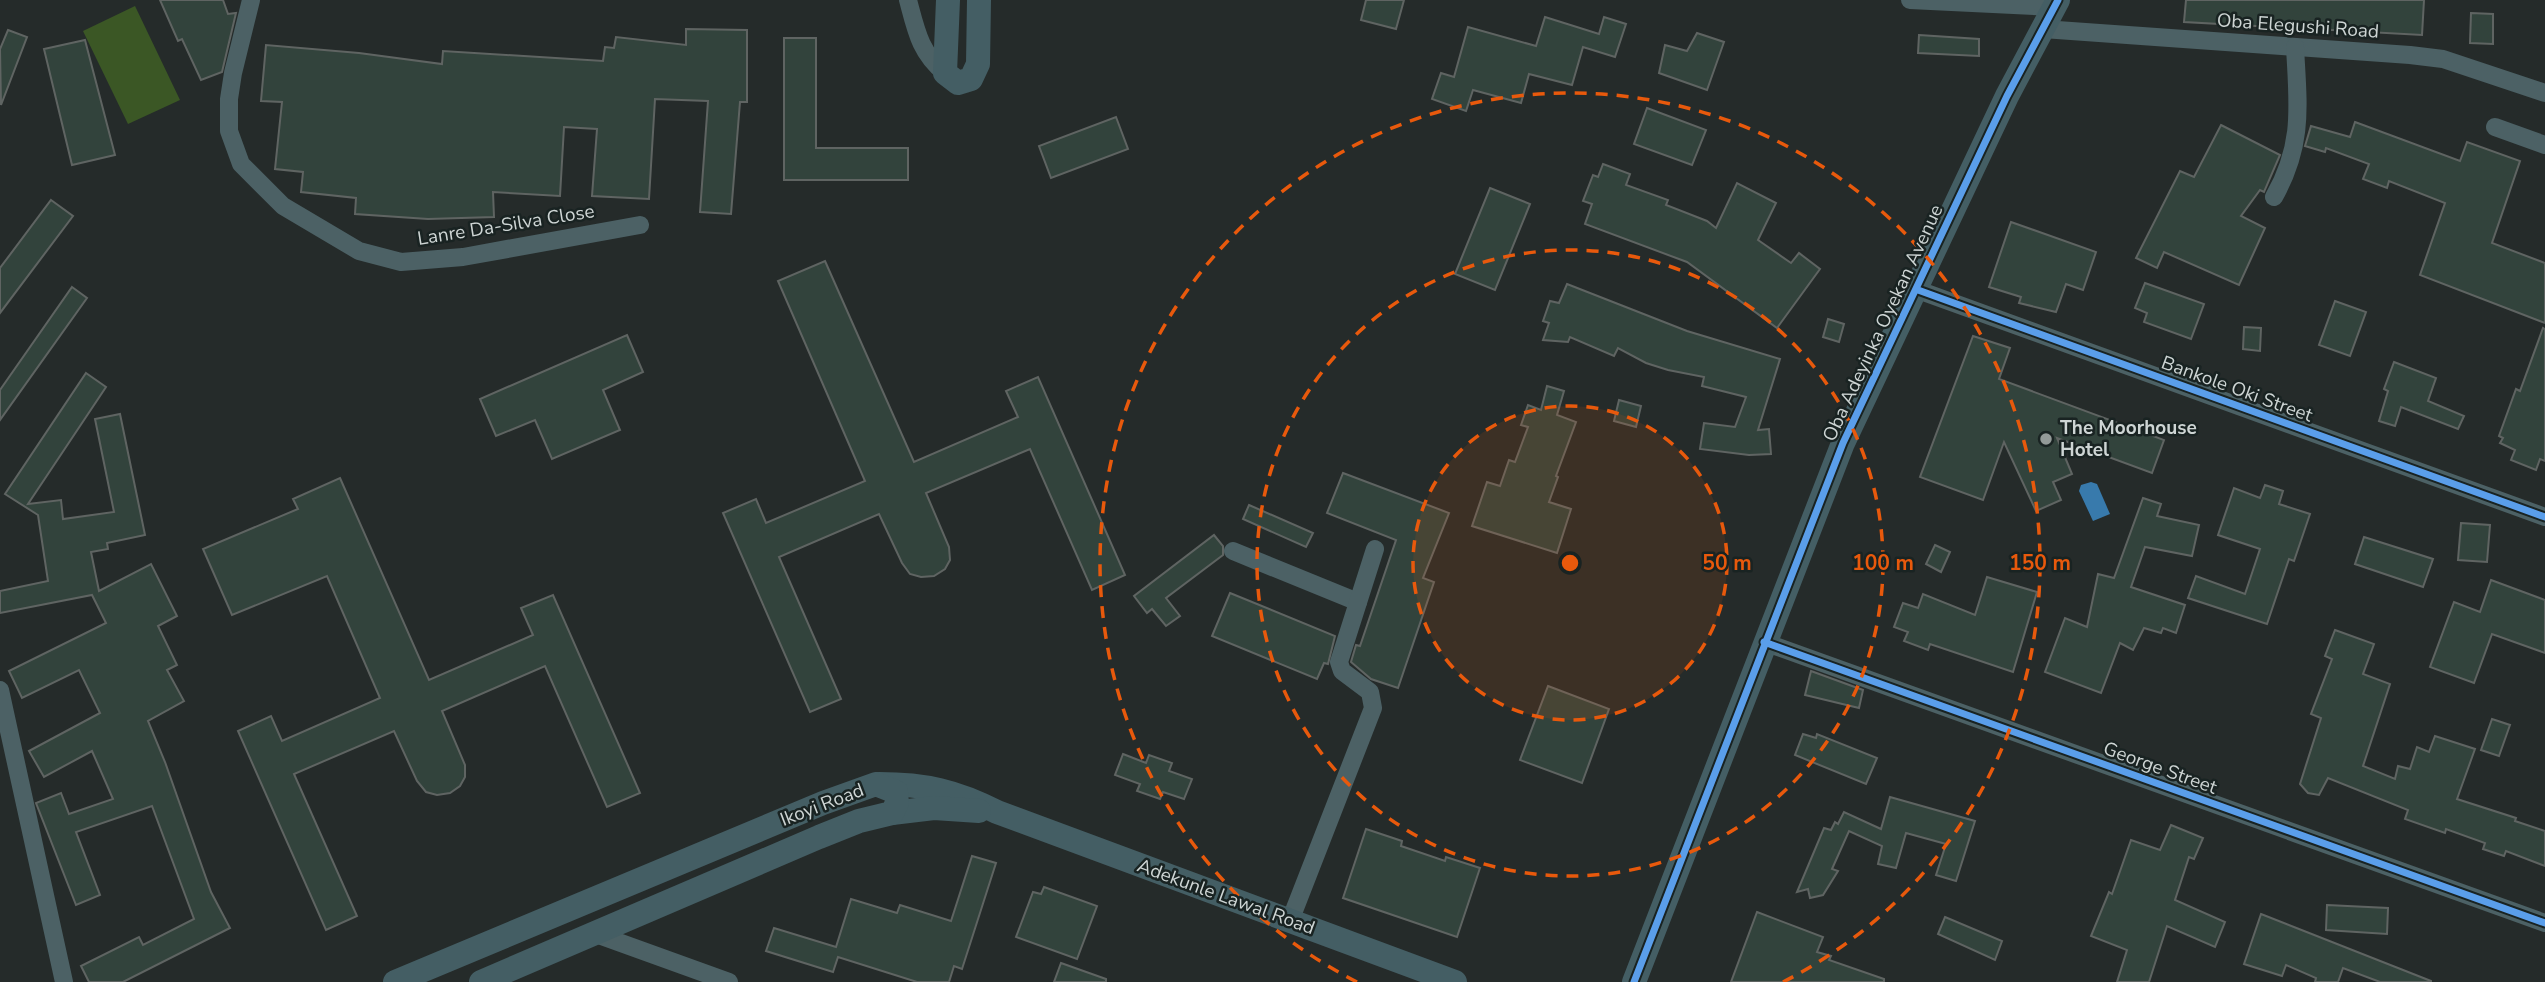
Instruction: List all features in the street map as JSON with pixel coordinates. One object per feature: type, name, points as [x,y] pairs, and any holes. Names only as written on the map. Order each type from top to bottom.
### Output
[{"type":"main road","points":[[948,0],[945,73],[958,83],[971,79],[978,64],[979,0]]},
{"type":"main road","name":"Oba Adeyinka Oyekan Avenue","points":[[1634,982],[1843,443],[2007,96],[2057,4]]},
{"type":"main road","points":[[876,784],[921,785],[945,790],[970,798],[997,812]]},
{"type":"main road","name":"Ikoyi Road","points":[[395,982],[823,803],[876,784],[896,792],[897,803],[892,813],[859,821],[818,837],[481,982]]},
{"type":"main road","points":[[892,813],[934,808],[997,812]]},
{"type":"main road","name":"Adekunle Lawal Road","points":[[997,812],[1455,982]]},
{"type":"street","name":"Lanre Da-Silva Close","points":[[251,0],[229,99],[229,131],[241,164],[283,206],[359,251],[401,262],[463,257],[640,225]]},
{"type":"street","points":[[908,0],[920,41],[930,61],[945,73]]},
{"type":"street","points":[[1910,0],[2057,4]]},
{"type":"street","name":"Oba Elegushi Road","points":[[2043,29],[2444,59],[2545,93]]},
{"type":"street","points":[[2274,197],[2290,165],[2298,126],[2295,47]]},
{"type":"street","points":[[2495,127],[2545,145]]},
{"type":"street","name":"Bankole Oki Street","points":[[1917,289],[2545,517]]},
{"type":"street","points":[[1290,921],[1373,708],[1370,692],[1342,671],[1339,662],[1375,549]]},
{"type":"street","points":[[1233,551],[1358,602]]},
{"type":"street","name":"George Street","points":[[1764,642],[2545,923]]},
{"type":"street","points":[[0,690],[64,982]]},
{"type":"street","points":[[596,933],[729,982]]},
{"type":"green space","points":[[135,6],[180,100],[128,124],[83,31]]},
{"type":"water","points":[[2091,482],[2097,484],[2110,514],[2093,521],[2079,491],[2081,485]]},
{"type":"building","points":[[160,0],[223,0],[228,14],[236,13],[222,72],[201,80],[182,39],[178,41]]},
{"type":"building","points":[[1366,0],[1404,0],[1396,29],[1361,20]]},
{"type":"building","points":[[2186,0],[2424,0],[2422,35],[2184,22]]},
{"type":"building","points":[[2471,13],[2493,14],[2493,44],[2470,43]]},
{"type":"building","points":[[1545,17],[1599,34],[1604,17],[1626,24],[1615,57],[1583,47],[1572,85],[1529,74],[1521,103],[1473,90],[1466,111],[1432,99],[1441,73],[1454,77],[1468,27],[1536,46]]},
{"type":"building","points":[[686,29],[747,30],[747,102],[740,102],[731,214],[700,212],[708,101],[655,99],[649,199],[592,196],[597,129],[564,127],[560,196],[493,192],[494,217],[428,219],[355,214],[356,198],[301,192],[303,172],[275,169],[282,102],[261,101],[266,45],[442,64],[443,51],[603,61],[605,47],[614,48],[616,37],[686,45]]},
{"type":"building","points":[[8,30],[27,37],[1,105],[0,49]]},
{"type":"building","points":[[1697,33],[1724,42],[1707,90],[1659,73],[1665,45],[1687,51]]},
{"type":"building","points":[[1919,35],[1979,39],[1979,56],[1918,53]]},
{"type":"building","points":[[784,38],[816,38],[816,148],[908,148],[908,180],[784,180]]},
{"type":"building","points":[[85,40],[115,155],[72,165],[44,49]]},
{"type":"building","points":[[1647,108],[1706,130],[1692,165],[1634,144]]},
{"type":"building","points":[[1116,117],[1128,149],[1051,178],[1039,146]]},
{"type":"building","points":[[2355,122],[2460,161],[2467,142],[2520,161],[2492,243],[2545,263],[2545,323],[2420,275],[2445,203],[2389,181],[2387,188],[2363,179],[2369,164],[2326,148],[2325,152],[2305,146],[2311,126],[2350,137]]},
{"type":"building","points":[[2221,125],[2280,155],[2264,192],[2260,190],[2241,216],[2265,228],[2239,285],[2164,252],[2157,268],[2136,258],[2180,171],[2194,177]]},
{"type":"building","points":[[1603,164],[1630,174],[1626,185],[1668,200],[1666,205],[1707,221],[1716,228],[1737,183],[1776,203],[1758,240],[1791,263],[1799,253],[1820,269],[1777,328],[1687,262],[1585,224],[1592,204],[1583,201],[1593,175],[1598,177]]},
{"type":"building","points":[[1490,188],[1530,204],[1495,290],[1455,274]]},
{"type":"building","points":[[51,200],[73,216],[0,313],[0,268]]},
{"type":"building","points":[[2011,222],[2096,252],[2083,290],[2066,284],[2056,312],[2019,303],[2021,297],[1989,287]]},
{"type":"building","points":[[825,261],[914,462],[1018,417],[1006,391],[1038,377],[1125,575],[1092,590],[1030,449],[926,493],[949,547],[950,560],[945,569],[934,576],[910,574],[879,514],[779,557],[841,699],[810,712],[723,513],[756,499],[766,523],[865,481],[778,281]]},
{"type":"building","points":[[2145,283],[2204,304],[2191,339],[2144,322],[2147,313],[2135,308]]},
{"type":"building","points":[[1567,284],[1687,331],[1780,359],[1758,430],[1769,429],[1771,454],[1749,455],[1700,449],[1704,423],[1735,427],[1746,397],[1702,386],[1704,377],[1646,363],[1618,348],[1614,356],[1570,337],[1568,342],[1543,340],[1549,323],[1543,321],[1550,301],[1559,303]]},
{"type":"building","points":[[72,287],[87,298],[0,420],[0,390]]},
{"type":"building","points":[[2335,301],[2366,312],[2350,356],[2319,345]]},
{"type":"building","points":[[1828,319],[1844,324],[1839,342],[1823,337]]},
{"type":"building","points":[[2244,327],[2261,328],[2260,351],[2243,349]]},
{"type":"building","points":[[2543,328],[2545,461],[2540,459],[2536,470],[2511,460],[2515,450],[2500,443],[2503,438],[2499,436],[2516,389],[2520,391]]},
{"type":"building","points":[[627,335],[643,372],[603,390],[620,430],[552,459],[535,420],[496,436],[480,399]]},
{"type":"building","points":[[1973,336],[2010,348],[1999,379],[2164,440],[2152,473],[2057,438],[2072,474],[2053,482],[2061,500],[2036,511],[2004,442],[1983,500],[1920,477]]},
{"type":"building","points":[[2394,362],[2436,378],[2428,401],[2464,416],[2458,429],[2401,407],[2395,426],[2379,421],[2388,391],[2384,389]]},
{"type":"building","points":[[86,373],[106,387],[28,504],[61,500],[63,519],[114,512],[95,419],[120,414],[145,535],[107,543],[108,549],[91,552],[99,591],[151,564],[177,616],[158,626],[177,665],[167,670],[184,701],[148,721],[211,892],[230,928],[123,982],[89,982],[81,966],[139,937],[143,945],[194,919],[152,806],[76,832],[100,895],[76,905],[36,803],[61,793],[69,814],[113,799],[92,751],[44,777],[29,751],[100,713],[79,670],[22,698],[9,671],[106,623],[92,595],[0,613],[0,591],[48,581],[38,515],[5,494]]},
{"type":"building","points":[[1547,386],[1564,391],[1557,415],[1576,422],[1549,502],[1571,509],[1557,553],[1472,526],[1487,482],[1500,486],[1509,460],[1515,462],[1528,427],[1521,425],[1528,405],[1541,410]]},
{"type":"building","points":[[1619,400],[1641,406],[1636,427],[1614,421]]},
{"type":"building","points":[[1343,473],[1449,513],[1423,578],[1434,582],[1398,688],[1371,679],[1351,662],[1356,645],[1360,646],[1396,540],[1327,513]]},
{"type":"building","points":[[340,478],[429,680],[533,635],[521,608],[553,595],[640,793],[607,807],[545,666],[442,711],[465,765],[465,777],[460,786],[450,793],[437,795],[426,792],[417,781],[394,731],[294,774],[357,916],[326,930],[238,731],[271,716],[282,741],[380,698],[327,576],[232,615],[203,549],[298,509],[293,499]]},
{"type":"building","points":[[2265,485],[2283,491],[2279,504],[2310,514],[2294,561],[2289,559],[2267,624],[2188,598],[2196,576],[2245,594],[2260,549],[2218,535],[2234,488],[2260,498]]},
{"type":"building","points":[[2143,498],[2161,504],[2157,516],[2199,525],[2192,556],[2145,547],[2131,587],[2185,605],[2176,633],[2163,628],[2161,633],[2144,628],[2133,650],[2120,643],[2101,693],[2045,672],[2065,618],[2087,627],[2098,574],[2114,578]]},
{"type":"building","points":[[1249,505],[1313,533],[1306,547],[1243,519]]},
{"type":"building","points":[[2461,523],[2490,525],[2487,562],[2458,560]]},
{"type":"building","points":[[1214,535],[1223,546],[1223,555],[1166,598],[1180,616],[1166,626],[1152,609],[1147,613],[1134,596]]},
{"type":"building","points":[[2364,537],[2433,559],[2423,587],[2355,564]]},
{"type":"building","points":[[1935,545],[1950,552],[1941,572],[1926,564]]},
{"type":"building","points":[[1987,577],[2037,592],[2013,672],[1930,644],[1928,650],[1904,641],[1908,632],[1894,627],[1903,603],[1918,608],[1923,594],[1975,615]]},
{"type":"building","points":[[2491,580],[2545,600],[2545,653],[2492,634],[2474,683],[2430,667],[2454,602],[2480,612]]},
{"type":"building","points":[[1230,593],[1335,636],[1328,664],[1324,663],[1317,679],[1212,636]]},
{"type":"building","points":[[2335,630],[2374,644],[2363,674],[2390,684],[2363,766],[2395,779],[2398,766],[2410,769],[2417,747],[2429,752],[2435,736],[2475,749],[2457,799],[2516,818],[2515,821],[2545,831],[2545,866],[2506,851],[2504,856],[2483,849],[2485,843],[2446,829],[2445,833],[2405,819],[2408,810],[2328,778],[2319,795],[2308,793],[2300,784],[2321,718],[2311,714],[2332,659],[2325,656]]},
{"type":"building","points":[[1811,671],[1863,690],[1859,708],[1805,695]]},
{"type":"building","points":[[1548,686],[1609,709],[1582,783],[1520,760]]},
{"type":"building","points":[[2492,719],[2510,725],[2499,756],[2481,750]]},
{"type":"building","points":[[1803,734],[1816,738],[1817,734],[1877,758],[1866,784],[1795,755]]},
{"type":"building","points":[[1123,754],[1146,763],[1149,755],[1172,763],[1169,771],[1192,779],[1184,799],[1163,792],[1160,799],[1137,791],[1140,784],[1115,775]]},
{"type":"building","points":[[1890,797],[1975,821],[1956,881],[1936,875],[1946,844],[1906,833],[1896,868],[1878,864],[1882,846],[1849,831],[1832,869],[1838,871],[1823,895],[1810,898],[1808,889],[1797,892],[1824,828],[1831,830],[1835,822],[1838,824],[1844,812],[1881,829]]},
{"type":"building","points":[[2171,825],[2203,838],[2194,859],[2189,857],[2175,900],[2225,922],[2215,947],[2167,926],[2149,982],[2117,982],[2127,950],[2091,936],[2109,892],[2112,894],[2131,840],[2160,850]]},
{"type":"building","points":[[1366,829],[1402,841],[1401,846],[1445,861],[1446,857],[1480,868],[1457,937],[1343,898]]},
{"type":"building","points":[[972,856],[996,863],[962,969],[954,966],[949,982],[917,982],[838,957],[833,972],[766,951],[774,928],[836,947],[851,899],[897,913],[900,905],[951,921]]},
{"type":"building","points":[[1044,887],[1097,906],[1077,959],[1016,937],[1033,892],[1041,894]]},
{"type":"building","points":[[2327,905],[2388,908],[2387,934],[2326,930]]},
{"type":"building","points":[[1757,912],[1823,937],[1817,952],[1831,956],[1829,960],[1884,979],[1884,982],[1731,982]]},
{"type":"building","points":[[2261,914],[2431,982],[2380,982],[2343,968],[2338,982],[2315,982],[2316,978],[2286,965],[2282,976],[2244,964]]},
{"type":"building","points":[[1945,917],[2002,941],[1995,960],[1938,934]]},
{"type":"building","points":[[1061,963],[1106,979],[1106,982],[1054,982]]},
{"type":"cycle path","points":[[1634,982],[1843,443],[2007,96],[2058,0]]},
{"type":"cycle path","points":[[1918,290],[2545,517]]},
{"type":"cycle path","points":[[1764,642],[2545,923]]},
{"type":"place","name":"The Moorhouse Hotel","points":[[2046,439]]}]
